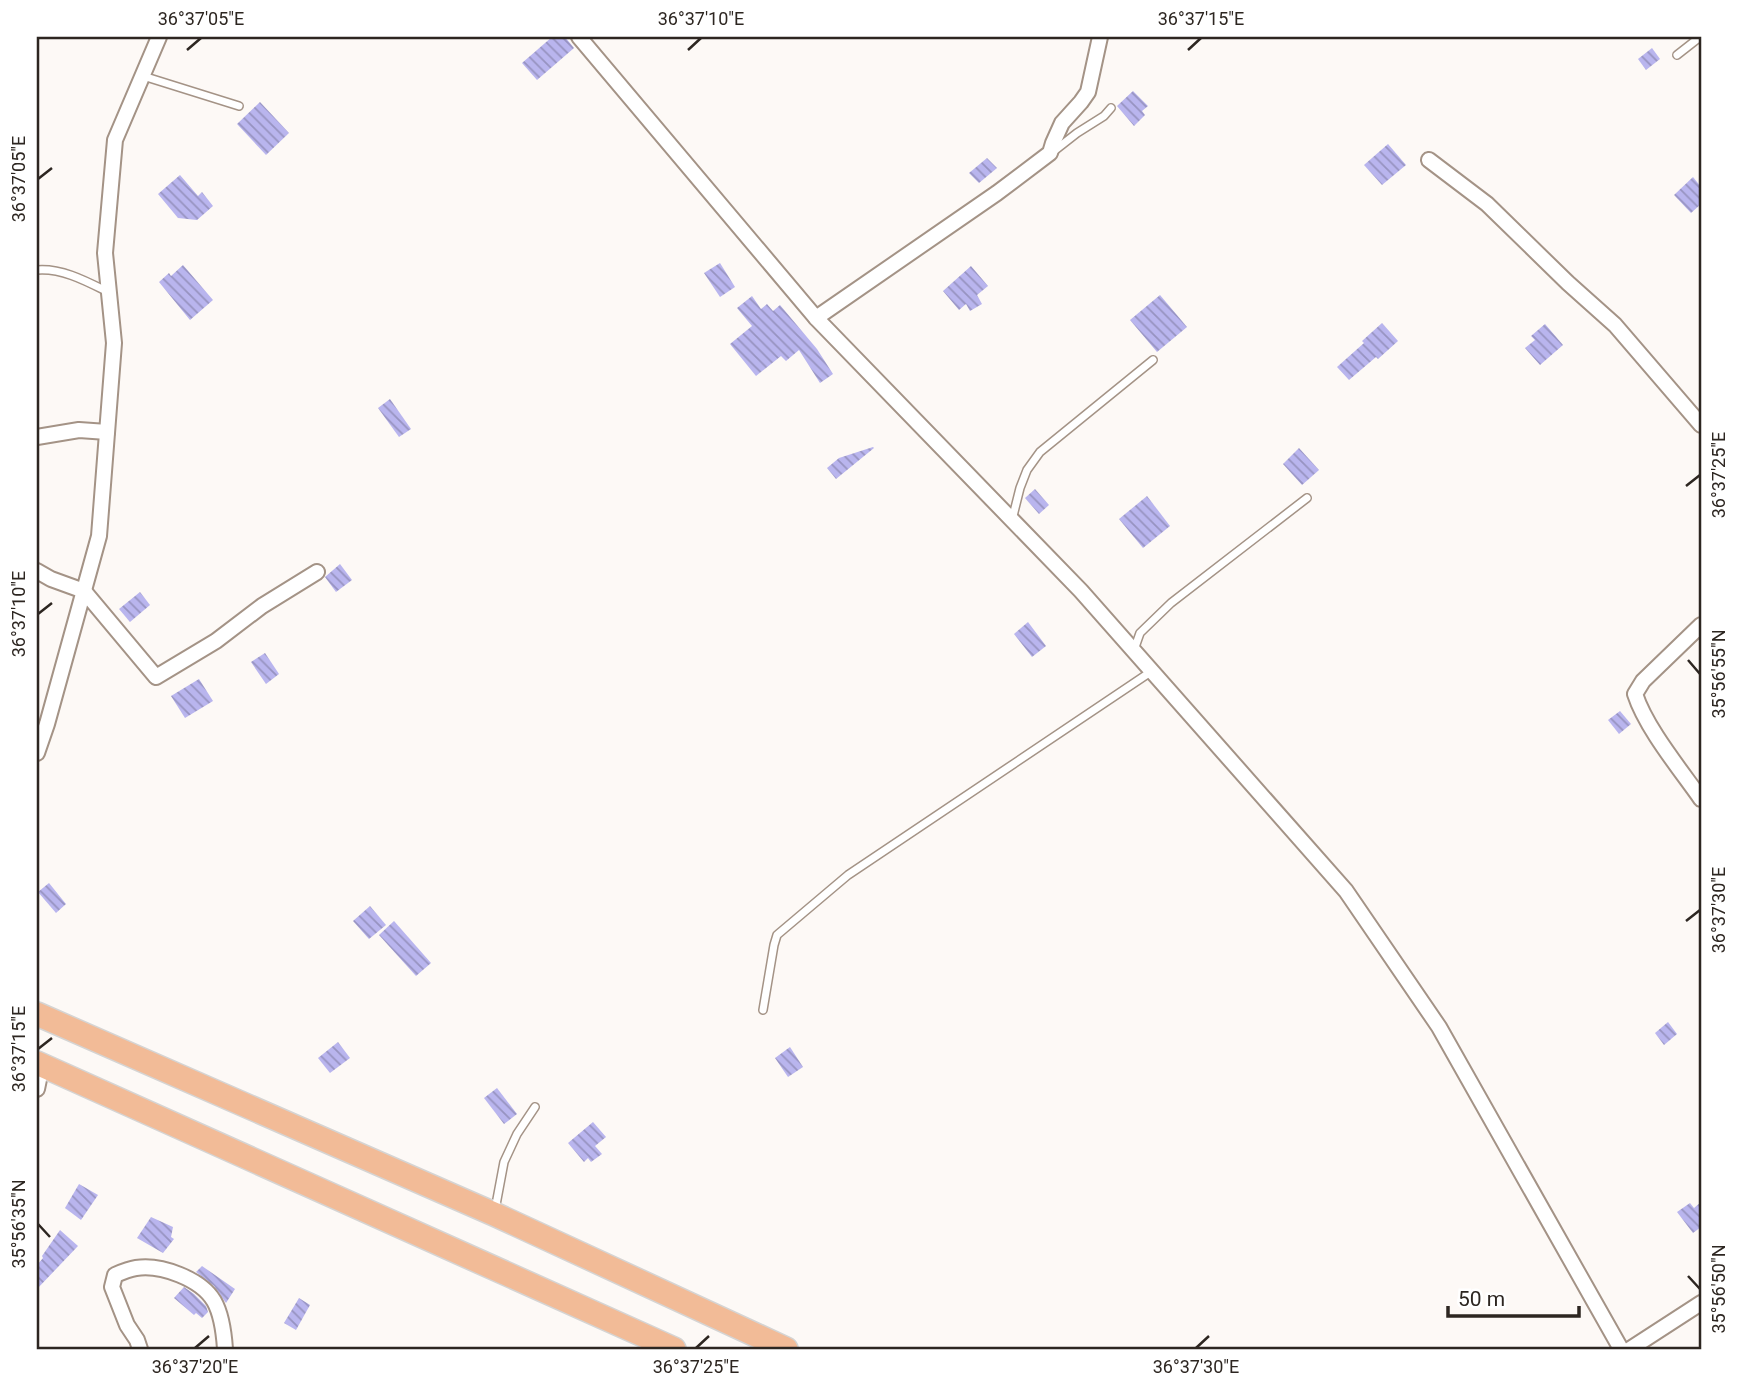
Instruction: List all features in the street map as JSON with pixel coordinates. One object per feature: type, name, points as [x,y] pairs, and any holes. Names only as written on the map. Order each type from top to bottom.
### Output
[{"type":"main road","points":[[37,1014],[494,1214],[786,1349]]},
{"type":"main road","points":[[39,1064],[674,1349]]},
{"type":"street","points":[[37,753],[99,536],[114,343],[105,253],[115,140],[159,37]]},
{"type":"street","points":[[579,37],[816,318],[1081,591],[1346,891],[1439,1027],[1621,1349]]},
{"type":"street","points":[[816,318],[997,193],[1050,153],[1062,123],[1088,92],[1100,37]]},
{"type":"street","points":[[1429,160],[1487,204],[1615,325],[1701,425]]},
{"type":"street","points":[[37,437],[79,430],[107,432]]},
{"type":"street","points":[[37,571],[84,591],[156,677],[216,641],[262,606],[317,572]]},
{"type":"street","points":[[1701,625],[1643,681],[1635,694],[1639,707],[1701,799]]},
{"type":"street","points":[[37,1089],[39,1064]]},
{"type":"street","points":[[140,1349],[112,1287],[115,1275],[136,1268],[185,1277],[205,1290],[218,1311],[225,1349]]},
{"type":"street","points":[[1630,1349],[1701,1303]]},
{"type":"lane","points":[[1677,55],[1700,37]]},
{"type":"lane","points":[[142,76],[239,106]]},
{"type":"lane","points":[[1050,153],[1104,116],[1111,108]]},
{"type":"lane","points":[[37,270],[46,269],[76,276],[109,292]]},
{"type":"lane","points":[[1012,520],[1027,470],[1040,452],[1153,360]]},
{"type":"lane","points":[[1133,650],[1140,633],[1171,603],[1307,498]]},
{"type":"lane","points":[[763,1010],[777,935],[848,875],[1152,671]]},
{"type":"lane","points":[[494,1214],[504,1162],[517,1134],[535,1107]]},
{"type":"building","points":[[552,37],[565,37],[574,48],[537,80],[522,63]]},
{"type":"building","points":[[1652,48],[1660,59],[1646,70],[1638,59]]},
{"type":"building","points":[[1133,91],[1148,106],[1142,111],[1145,115],[1134,126],[1117,106]]},
{"type":"building","points":[[260,102],[289,133],[266,155],[237,124]]},
{"type":"building","points":[[1388,144],[1406,165],[1382,185],[1364,165]]},
{"type":"building","points":[[987,158],[997,168],[979,183],[969,173]]},
{"type":"building","points":[[180,175],[198,196],[202,192],[213,206],[197,220],[178,218],[158,194]]},
{"type":"building","points":[[1693,177],[1701,187],[1701,204],[1691,213],[1674,195]]},
{"type":"building","points":[[720,263],[735,287],[720,297],[704,273]]},
{"type":"building","points":[[183,265],[213,300],[190,320],[159,282]]},
{"type":"building","points":[[971,266],[988,286],[977,295],[982,304],[970,311],[966,304],[959,310],[943,291]]},
{"type":"building","points":[[1160,295],[1187,327],[1157,352],[1130,320]]},
{"type":"building","points":[[752,296],[761,309],[767,304],[773,311],[780,305],[817,349],[833,374],[820,383],[799,350],[786,361],[781,356],[756,376],[730,344],[752,326],[737,308]]},
{"type":"building","points":[[1382,323],[1398,341],[1349,380],[1337,367]]},
{"type":"building","points":[[1545,324],[1563,345],[1540,365],[1525,348],[1535,340],[1531,336]]},
{"type":"building","points":[[390,399],[411,429],[399,437],[378,408]]},
{"type":"building","points":[[873,447],[836,479],[827,468],[839,458]]},
{"type":"building","points":[[1299,448],[1319,470],[1302,485],[1283,464]]},
{"type":"building","points":[[1035,489],[1049,505],[1039,514],[1025,498]]},
{"type":"building","points":[[1147,496],[1170,526],[1143,548],[1119,519]]},
{"type":"building","points":[[340,564],[352,580],[336,592],[325,577]]},
{"type":"building","points":[[140,592],[150,605],[130,622],[119,609]]},
{"type":"building","points":[[1028,622],[1046,646],[1032,657],[1014,634]]},
{"type":"building","points":[[265,653],[279,674],[266,684],[251,662]]},
{"type":"building","points":[[199,679],[213,701],[185,718],[171,696]]},
{"type":"building","points":[[1620,711],[1631,724],[1619,734],[1608,720]]},
{"type":"building","points":[[49,883],[66,904],[56,913],[38,892]]},
{"type":"building","points":[[370,906],[386,925],[369,939],[353,921]]},
{"type":"building","points":[[394,921],[431,963],[416,976],[379,935]]},
{"type":"building","points":[[1668,1022],[1677,1034],[1664,1045],[1655,1033]]},
{"type":"building","points":[[338,1042],[350,1058],[330,1073],[318,1058]]},
{"type":"building","points":[[790,1047],[803,1067],[788,1077],[775,1058]]},
{"type":"building","points":[[497,1088],[517,1114],[504,1124],[484,1098]]},
{"type":"building","points":[[593,1122],[606,1137],[595,1146],[602,1154],[591,1162],[588,1158],[584,1162],[568,1143]]},
{"type":"building","points":[[79,1184],[98,1195],[81,1220],[65,1208]]},
{"type":"building","points":[[1701,1202],[1701,1227],[1693,1233],[1677,1212],[1690,1203],[1694,1208]]},
{"type":"building","points":[[151,1217],[173,1227],[171,1237],[174,1239],[163,1253],[137,1238]]},
{"type":"building","points":[[60,1230],[78,1246],[37,1289],[37,1265]]},
{"type":"building","points":[[202,1266],[235,1289],[226,1303],[214,1286],[196,1272]]},
{"type":"building","points":[[184,1287],[206,1306],[208,1312],[202,1318],[196,1313],[194,1315],[174,1298]]},
{"type":"building","points":[[299,1298],[310,1305],[296,1330],[284,1323]]}]
